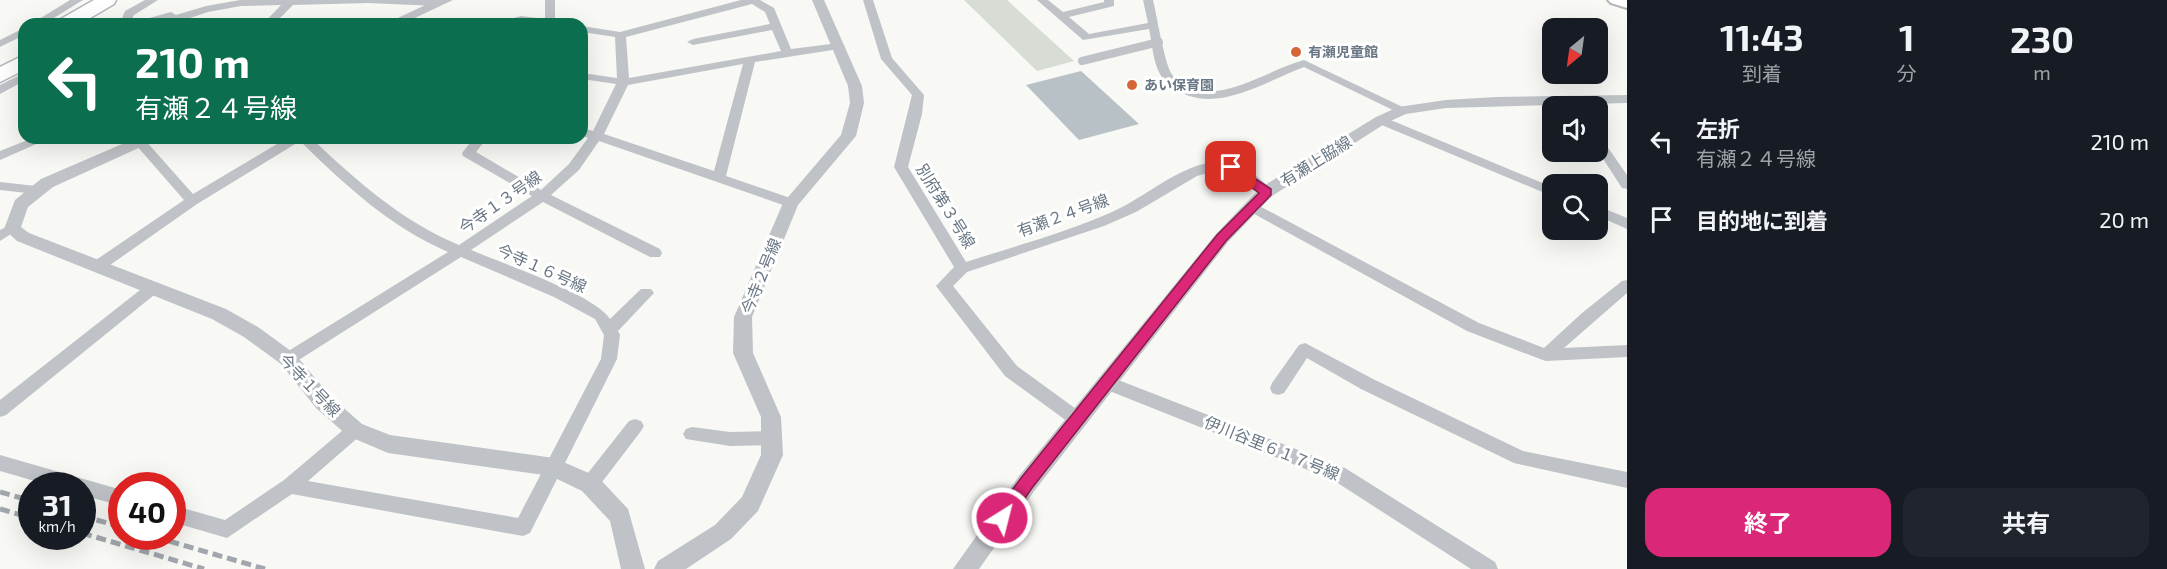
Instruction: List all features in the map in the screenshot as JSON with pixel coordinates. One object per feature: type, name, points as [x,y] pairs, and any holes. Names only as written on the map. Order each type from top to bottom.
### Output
[{"type":"highway","points":[[76,18],[107,0]]},
{"type":"highway","points":[[94,18],[125,0]]},
{"type":"highway","points":[[0,64],[18,53]]},
{"type":"highway","points":[[0,76],[18,65]]},
{"type":"main road","points":[[1616,0],[1627,3]]},
{"type":"street","points":[[46,18],[78,0]]},
{"type":"street","points":[[127,18],[129,14],[153,0]]},
{"type":"street","points":[[550,0],[552,18]]},
{"type":"street","points":[[588,30],[620,35],[753,0],[770,10],[786,53]]},
{"type":"street","name":"今寺２号線","points":[[666,569],[723,532],[750,504],[772,455],[771,417],[743,353],[743,317],[791,203],[848,136],[857,103],[855,86],[839,46],[819,8],[818,0]]},
{"type":"street","name":"別府第３号線","points":[[868,0],[886,59],[918,95],[918,108],[901,157],[901,167],[962,268],[944,286],[1011,371],[1077,420]]},
{"type":"street","points":[[1042,0],[1087,38],[1154,25]]},
{"type":"street","points":[[1061,16],[1110,4],[1109,0]]},
{"type":"street","points":[[1148,0],[1166,73],[1170,80],[1185,89],[1207,96],[1227,92],[1304,63],[1404,110]]},
{"type":"street","points":[[161,18],[188,11],[241,3],[442,1]]},
{"type":"street","points":[[404,18],[442,1]]},
{"type":"street","points":[[274,18],[290,2]]},
{"type":"street","points":[[179,18],[206,9]]},
{"type":"street","points":[[693,42],[776,26]]},
{"type":"street","points":[[0,45],[18,34]]},
{"type":"street","name":"今寺１３号線","points":[[288,359],[460,251],[542,196],[574,167],[597,135],[623,82],[620,35]]},
{"type":"street","points":[[1082,61],[1159,42]]},
{"type":"street","points":[[588,77],[623,82],[786,53],[839,46]]},
{"type":"street","points":[[719,178],[750,59]]},
{"type":"street","points":[[0,90],[18,79]]},
{"type":"street","name":"有瀬上脇線","points":[[1608,100],[1627,99]]},
{"type":"street","name":"有瀬上脇線","points":[[965,569],[1027,483],[1222,238],[1266,192],[1381,120],[1404,110],[1446,104],[1542,103]]},
{"type":"street","points":[[1381,120],[1542,188]]},
{"type":"street","points":[[588,133],[791,203]]},
{"type":"street","points":[[0,156],[29,144]]},
{"type":"street","name":"今寺１号線","points":[[135,144],[67,172],[36,190],[21,204],[6,233],[23,237],[154,287],[219,314],[251,332],[288,359],[323,402],[355,430],[388,444],[554,467],[590,484],[620,516],[633,569]]},
{"type":"street","points":[[148,144],[192,201]]},
{"type":"street","points":[[98,266],[192,201],[286,144]]},
{"type":"street","name":"今寺１６号線","points":[[310,144],[357,189],[424,236],[559,293],[600,315],[609,330]]},
{"type":"street","points":[[476,144],[468,153],[542,196],[655,253]]},
{"type":"street","points":[[1608,157],[1627,185]]},
{"type":"street","name":"有瀬２４号線","points":[[962,268],[1069,234],[1120,214],[1176,179],[1222,164],[1231,167],[1266,192]]},
{"type":"street","points":[[0,186],[36,190]]},
{"type":"street","points":[[1252,207],[1473,327],[1546,355],[1627,351]]},
{"type":"street","points":[[1608,215],[1627,224]]},
{"type":"street","points":[[1546,355],[1587,317],[1627,285]]},
{"type":"street","points":[[0,410],[154,287]]},
{"type":"street","points":[[291,486],[523,527],[609,359],[612,335],[609,330],[646,293]]},
{"type":"street","points":[[1278,388],[1305,349],[1367,384],[1520,458],[1627,480]]},
{"type":"street","name":"伊川谷里６１７号線","points":[[1108,383],[1340,474],[1488,569]]},
{"type":"street","points":[[590,484],[635,426]]},
{"type":"street","points":[[186,517],[226,529],[291,486],[355,430]]},
{"type":"street","points":[[692,434],[730,439],[771,438]]},
{"type":"street","points":[[0,463],[30,472]]},
{"type":"shaded area","points":[[964,0],[1007,0],[1074,61],[1037,71]]},
{"type":"shaded area","points":[[1081,71],[1139,124],[1079,140],[1026,85]]},
{"type":"railway","points":[[0,492],[18,497]]},
{"type":"railway","points":[[0,509],[18,514]]},
{"type":"railway","points":[[96,520],[108,523]]},
{"type":"railway","points":[[96,537],[204,569]]},
{"type":"railway","points":[[186,546],[265,569]]},
{"type":"place","name":"有瀬児童館","points":[[1296,52]]},
{"type":"place","name":"あい保育園","points":[[1132,85]]},
{"type":"route","points":[[1002,518],[1027,483],[1222,238],[1266,192],[1231,167]]}]
